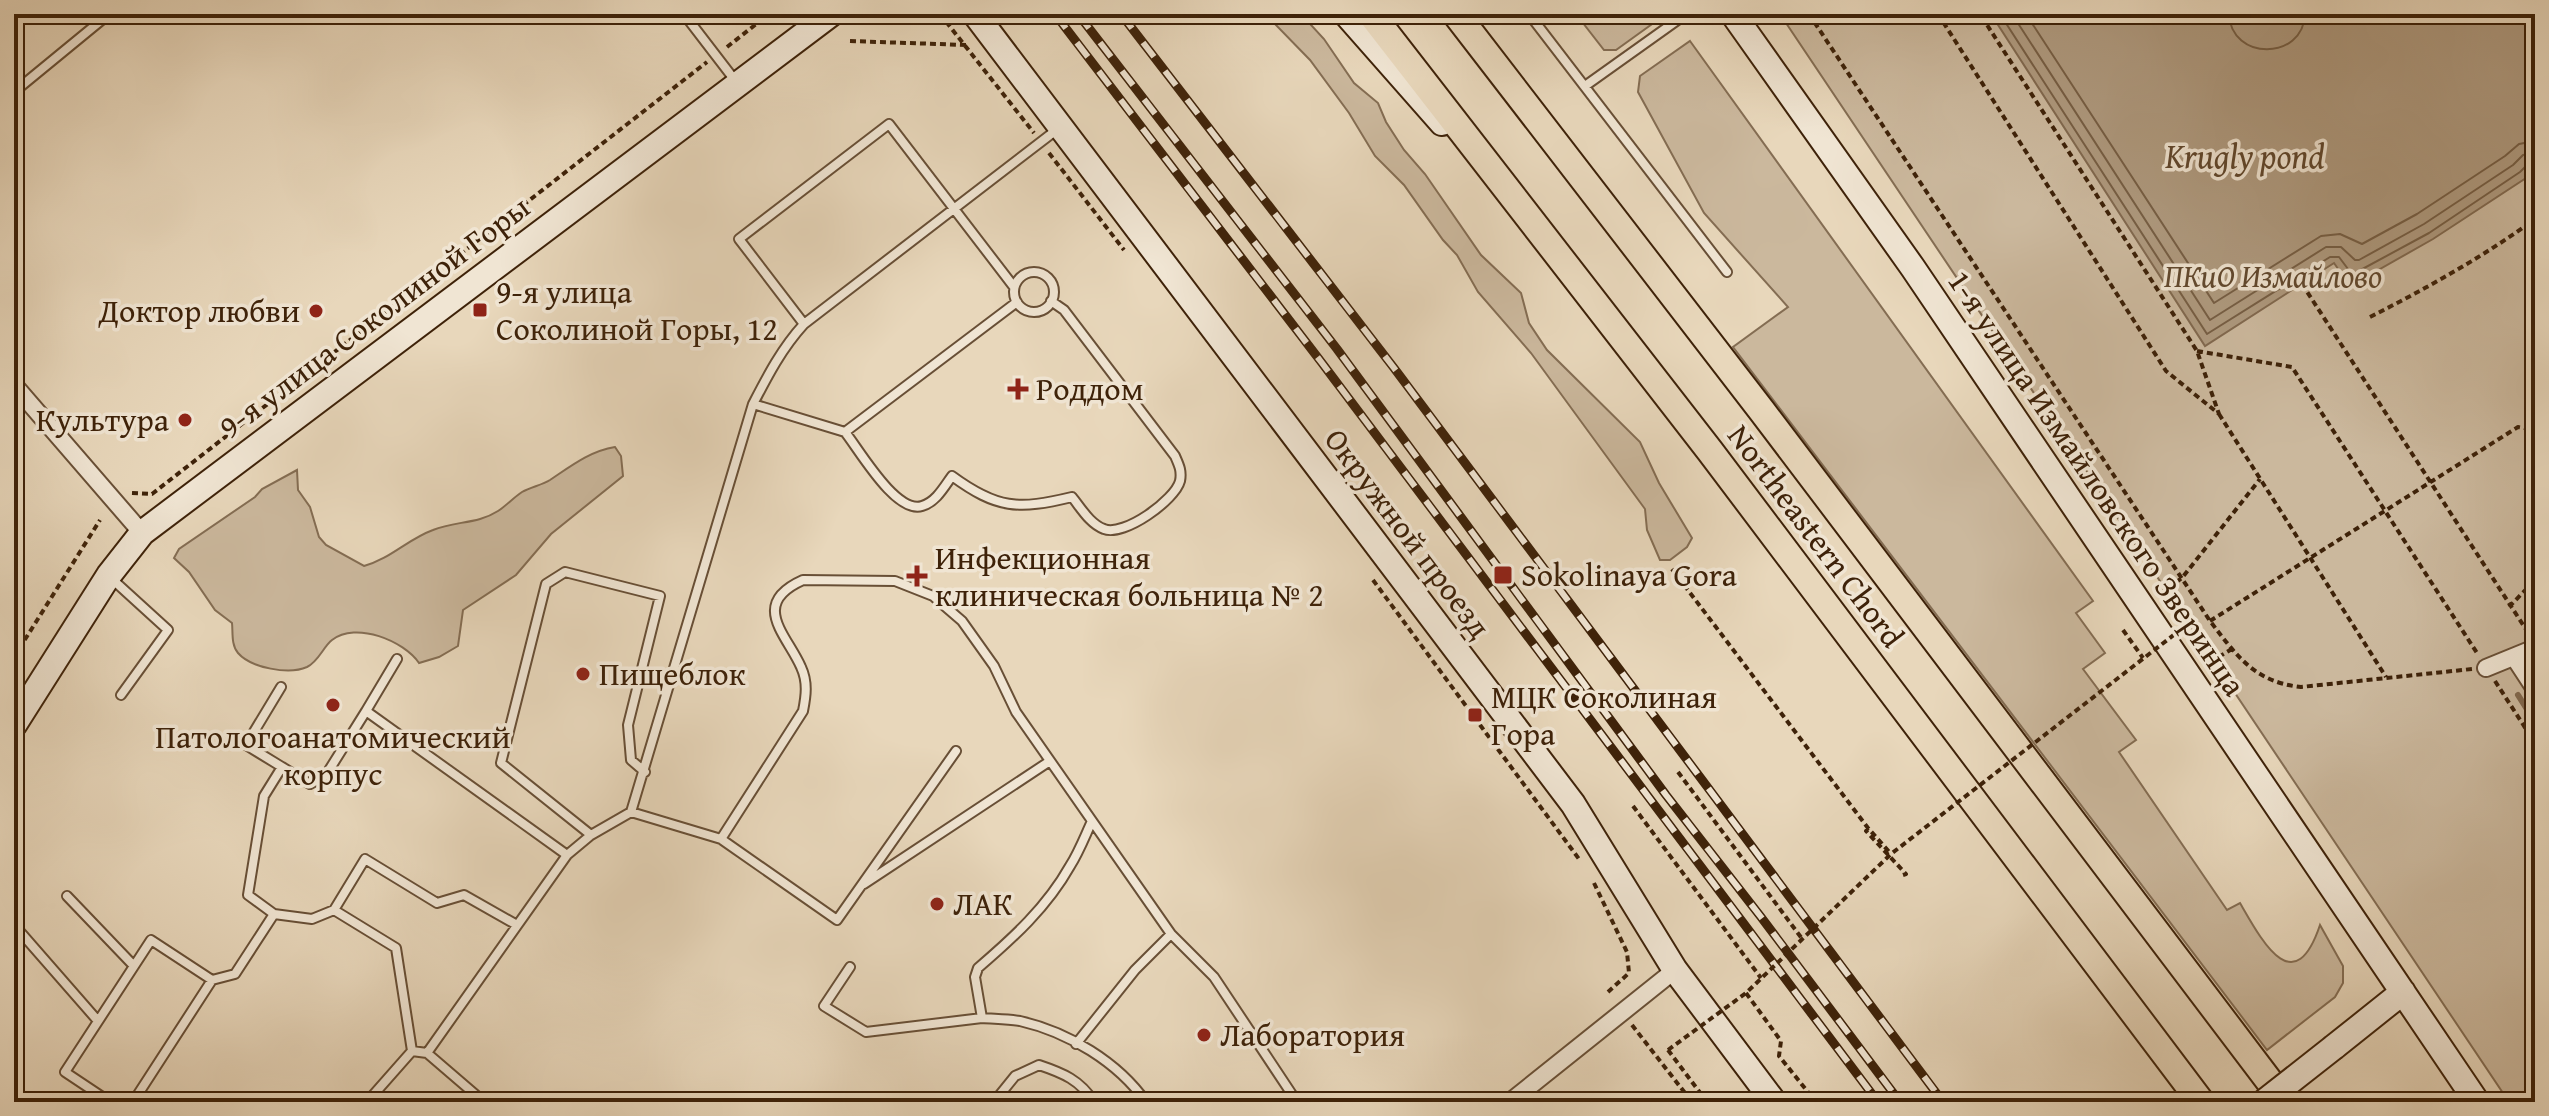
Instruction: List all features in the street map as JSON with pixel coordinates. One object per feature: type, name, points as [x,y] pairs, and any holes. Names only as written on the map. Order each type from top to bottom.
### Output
[{"type":"main road","name":"Northeastern Chord","points":[[1371,14],[1729,476],[2201,1102]]},
{"type":"main road","name":"Northeastern Chord","points":[[1456,14],[1762,411],[2285,1102]]},
{"type":"street","name":"9-я улица Соколиной Горы","points":[[14,725],[109,575],[142,533],[831,14]]},
{"type":"street","name":"Окружной проезд","points":[[975,14],[1051,135],[1573,804],[1675,970],[1774,1102]]},
{"type":"street","points":[[1346,14],[1557,254]]},
{"type":"street","name":"1-я улица Измайловского Зверинца","points":[[1733,14],[1921,281],[2477,1102]]},
{"type":"street","points":[[17,393],[142,533]]},
{"type":"street","points":[[2486,668],[2535,645]]},
{"type":"street","points":[[2514,657],[2535,689]]},
{"type":"street","points":[[1510,1102],[1675,970]]},
{"type":"street","points":[[2264,1102],[2403,992]]},
{"type":"lane","points":[[14,92],[109,14]]},
{"type":"lane","points":[[684,14],[738,84]]},
{"type":"lane","points":[[1529,14],[1727,272]]},
{"type":"lane","points":[[1585,86],[1686,14]]},
{"type":"lane","points":[[804,324],[739,239],[889,124],[1014,287],[1017,302],[1029,311],[1045,309],[1054,288],[1051,281],[1038,272],[1023,275],[1014,287]]},
{"type":"lane","points":[[427,1053],[567,855],[591,835],[631,812],[753,404],[774,364],[804,324],[1051,135]]},
{"type":"lane","points":[[753,404],[845,432],[896,499],[911,507],[924,506],[938,496],[952,476],[979,495],[1010,505],[1043,504],[1072,497],[1092,521],[1104,529],[1119,531],[1133,525],[1174,493],[1180,481],[1180,468],[1175,456],[1064,310],[1051,301]]},
{"type":"lane","points":[[845,432],[1017,302]]},
{"type":"lane","points":[[591,835],[501,763],[546,584],[565,572],[660,596],[628,725],[631,760],[645,772]]},
{"type":"lane","points":[[109,575],[168,630],[121,695]]},
{"type":"lane","points":[[721,839],[803,711],[807,692],[802,668],[778,630],[775,612],[779,598],[790,585],[803,580],[895,581],[933,596],[962,621],[994,666],[1016,712],[1050,761],[1171,934],[1214,977],[1297,1102]]},
{"type":"lane","points":[[281,687],[246,745],[310,784],[326,775],[397,659]]},
{"type":"lane","points":[[366,711],[567,855]]},
{"type":"lane","points":[[631,812],[721,839],[837,920],[956,751]]},
{"type":"lane","points":[[860,887],[1050,761]]},
{"type":"lane","points":[[282,767],[264,796],[248,895],[274,914],[312,919],[334,910],[365,859],[437,903],[464,895],[517,925]]},
{"type":"lane","points":[[982,1018],[975,977],[978,968],[1021,929],[1050,896],[1071,866],[1092,821]]},
{"type":"lane","points":[[67,896],[134,966]]},
{"type":"lane","points":[[334,910],[396,948],[412,1051]]},
{"type":"lane","points":[[133,1102],[212,980],[235,974],[274,914]]},
{"type":"lane","points":[[15,926],[98,1021]]},
{"type":"lane","points":[[1076,1044],[1135,970],[1171,934]]},
{"type":"lane","points":[[110,1102],[65,1072],[151,940],[212,980]]},
{"type":"lane","points":[[850,967],[824,1006],[866,1032],[982,1018],[1020,1021],[1096,1054],[1124,1076],[1146,1102]]},
{"type":"lane","points":[[412,1051],[427,1053],[484,1102]]},
{"type":"lane","points":[[367,1102],[412,1051]]},
{"type":"lane","points":[[994,1102],[1015,1076],[1039,1065],[1066,1074],[1085,1089],[1094,1102]]},
{"type":"path","points":[[940,14],[1051,135],[1126,253]]},
{"type":"path","points":[[1809,14],[2210,621],[2258,675],[2278,685],[2301,687],[2486,668]]},
{"type":"path","points":[[1938,14],[2166,371],[2219,414]]},
{"type":"path","points":[[1980,14],[2197,351],[2219,414],[2386,677]]},
{"type":"path","points":[[132,493],[152,494],[767,15]]},
{"type":"path","points":[[850,41],[966,45]]},
{"type":"path","points":[[2370,317],[2499,245],[2535,219]]},
{"type":"path","points":[[2302,284],[2535,645]]},
{"type":"path","points":[[2197,351],[2292,367],[2535,743]]},
{"type":"path","points":[[2210,621],[2518,427],[2535,430]]},
{"type":"path","points":[[2156,597],[2182,578],[2260,479]]},
{"type":"path","points":[[14,657],[100,520]]},
{"type":"path","points":[[1672,569],[1890,855],[1903,875],[1906,874],[1866,831],[1868,828]]},
{"type":"path","points":[[1367,572],[1579,859]]},
{"type":"path","points":[[2509,607],[2535,580]]},
{"type":"path","points":[[1707,1102],[1668,1050],[1746,993],[1890,855],[2184,627]]},
{"type":"path","points":[[2123,630],[2143,658]]},
{"type":"path","points":[[2210,662],[2232,649]]},
{"type":"path","points":[[1678,772],[1803,940]]},
{"type":"path","points":[[1633,806],[1761,978]]},
{"type":"path","points":[[1588,872],[1627,952],[1629,973],[1608,992]]},
{"type":"path","points":[[1746,993],[1781,1041],[1779,1056],[1816,1102]]},
{"type":"path","points":[[1631,1023],[1692,1102]]},
{"type":"green space","points":[[1268,14],[1301,14],[1324,39],[1354,83],[1378,103],[1404,150],[1425,174],[1481,255],[1521,293],[1529,323],[1547,350],[1640,442],[1659,483],[1692,538],[1687,547],[1670,560],[1660,560],[1647,530],[1645,509],[1531,353],[1478,292],[1457,255],[1404,185],[1375,156],[1349,113],[1310,60]]},
{"type":"green space","points":[[1576,14],[1666,14],[1616,50],[1604,50]]},
{"type":"green space","name":"ПКиО Измайлово","points":[[1780,14],[2535,14],[2535,1102],[2509,1102]]},
{"type":"green space","points":[[1690,41],[2093,601],[2076,613],[2105,653],[2083,669],[2136,740],[2119,752],[2227,910],[2240,903],[2268,947],[2289,962],[2300,959],[2310,948],[2320,925],[2343,966],[2343,983],[2335,997],[2267,1050],[1733,347],[1788,307],[1704,213],[1638,92],[1640,76]]},
{"type":"green space","points":[[615,447],[621,456],[623,476],[551,534],[516,575],[463,610],[458,646],[439,657],[419,663],[391,641],[354,632],[332,640],[307,667],[281,670],[252,663],[236,650],[232,623],[215,610],[189,572],[174,558],[179,549],[262,489],[297,470],[298,490],[310,507],[319,537],[326,545],[364,566],[433,530],[490,515],[522,492],[547,482],[573,464]]},
{"type":"water","name":"Krugly pond","points":[[1991,14],[2254,14],[2265,20],[2288,14],[2535,14],[2535,167],[2526,178],[2433,239],[2350,286],[2334,263],[2205,346]]},
{"type":"waterway","points":[[2518,695],[2535,722]]},
{"type":"railway","points":[[1055,14],[1878,1102]]},
{"type":"railway","points":[[1078,14],[1337,349],[1666,795],[1900,1102]]},
{"type":"railway","points":[[1121,14],[1394,368],[1943,1102]]},
{"type":"place","name":"9-я улица Соколиной Горы, 12","points":[[480,310]]},
{"type":"place","name":"Доктор любви","points":[[316,311]]},
{"type":"place","name":"Роддом","points":[[1018,389]]},
{"type":"place","name":"Культура","points":[[185,420]]},
{"type":"place","name":"Sokolinaya Gora","points":[[1503,575]]},
{"type":"place","name":"Инфекционная клиническая больница № 2","points":[[917,576]]},
{"type":"place","name":"Пищеблок","points":[[583,674]]},
{"type":"place","name":"Патологоанатомический корпус","points":[[333,705]]},
{"type":"place","name":"МЦК Соколиная Гора","points":[[1475,715]]},
{"type":"place","name":"ЛАК","points":[[937,904]]},
{"type":"place","name":"Лаборатория","points":[[1204,1035]]}]
